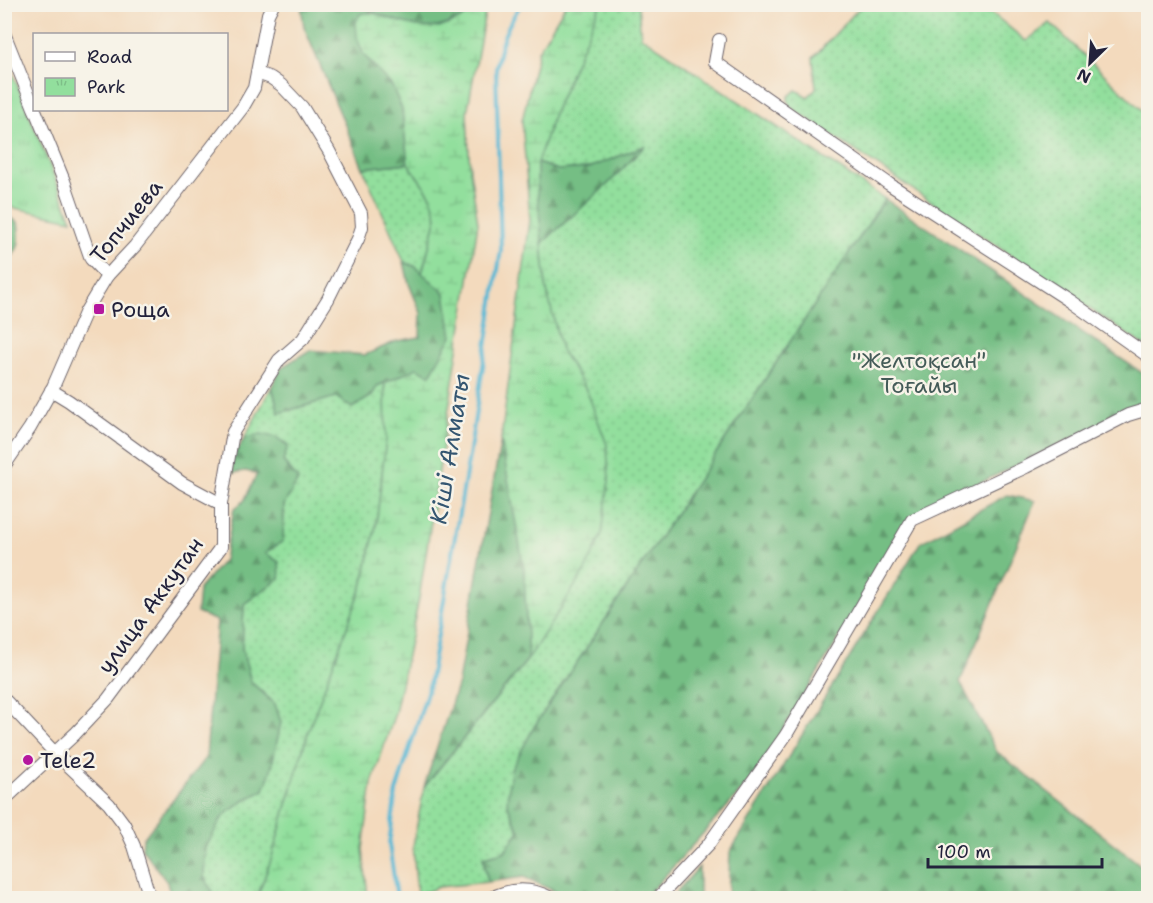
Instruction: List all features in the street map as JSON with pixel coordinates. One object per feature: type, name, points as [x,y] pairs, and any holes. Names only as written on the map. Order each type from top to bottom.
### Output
[{"type":"street","name":"Топчиева","points":[[4,466],[30,428],[51,390],[86,311],[107,276],[135,246],[243,107],[254,88],[268,14],[273,4]]},
{"type":"street","points":[[4,33],[33,104]]},
{"type":"street","points":[[719,40],[716,62],[889,184],[1070,301],[1149,356]]},
{"type":"street","name":"улица Аккутан","points":[[4,800],[75,734],[108,699],[221,547],[221,504],[233,432],[279,360],[303,339],[328,299],[358,239],[362,226],[361,213],[302,107],[281,85],[258,73]]},
{"type":"street","points":[[36,111],[92,259],[107,276]]},
{"type":"street","points":[[51,390],[182,483],[221,504]]},
{"type":"street","points":[[658,898],[708,845],[786,735],[912,520],[1026,467],[1128,415],[1149,409]]},
{"type":"street","points":[[4,699],[54,752],[109,804],[124,824],[134,846],[150,898]]},
{"type":"street","points":[[491,898],[506,891],[526,890],[551,898]]},
{"type":"green space","points":[[566,4],[600,5],[554,113],[537,163],[537,189],[546,287],[561,350],[587,391],[607,445],[609,481],[602,534],[586,569],[528,659],[524,569],[501,439],[530,220],[522,121],[538,51]]},
{"type":"green space","points":[[301,5],[482,5],[451,23],[427,28],[370,11],[363,54],[392,86],[402,109],[408,163],[363,168],[304,27]]},
{"type":"green space","points":[[482,5],[488,5],[467,113],[470,171],[478,223],[419,598],[395,713],[372,783],[363,849],[368,898],[254,898],[258,895],[271,860],[308,732],[362,587],[376,526],[386,439],[385,383],[417,368],[430,375],[452,336],[445,293],[422,273],[437,217],[431,196],[408,163],[402,109],[392,86],[363,54],[357,37],[356,22],[360,14],[368,13],[418,26],[439,27],[458,20]]},
{"type":"green space","points":[[600,5],[638,5],[641,36],[885,199],[534,727],[507,803],[519,831],[504,852],[483,857],[488,882],[438,887],[417,896],[413,846],[424,787],[528,659],[587,391],[561,350],[546,287],[542,243],[608,184],[643,147],[589,168],[558,170],[537,163],[554,113]]},
{"type":"green space","points":[[862,5],[982,5],[1026,41],[1050,23],[1148,116],[1148,348],[789,106],[788,97],[796,90],[808,97],[816,88],[813,58]]},
{"type":"green space","points":[[5,55],[72,220],[5,206]]},
{"type":"green space","points":[[645,146],[608,184],[542,243],[537,163],[558,170],[589,168]]},
{"type":"green space","points":[[408,163],[431,196],[437,217],[422,273],[416,267],[404,262],[363,168]]},
{"type":"green space","name":"\"Желтоқсан\" Тоғайы","points":[[885,199],[1148,377],[1148,402],[911,516],[846,627],[752,779],[645,898],[569,898],[524,877],[488,882],[483,857],[504,852],[519,831],[507,803],[511,770],[534,727]]},
{"type":"green space","points":[[5,215],[18,222],[19,235],[16,250],[5,264]]},
{"type":"green space","points":[[404,262],[416,267],[445,293],[452,336],[430,375],[417,368],[377,386],[372,396],[352,408],[336,397],[279,413],[272,386],[282,367],[310,350],[365,355],[397,341],[420,337],[421,313],[409,284]]},
{"type":"green space","points":[[385,383],[386,439],[376,526],[362,587],[308,732],[271,860],[258,895],[254,898],[215,897],[204,877],[205,849],[223,816],[264,790],[275,704],[251,682],[242,649],[244,604],[280,578],[264,553],[283,541],[284,505],[298,480],[283,461],[288,446],[282,441],[267,435],[244,439],[272,386],[279,413],[336,397],[372,396],[377,386]]},
{"type":"green space","points":[[261,434],[276,437],[288,446],[283,461],[298,480],[284,505],[283,541],[265,553],[279,562],[280,578],[244,604],[242,649],[251,682],[275,704],[281,722],[271,770],[264,790],[223,816],[205,849],[204,877],[215,897],[218,898],[171,898],[167,882],[142,849],[143,839],[206,757],[217,621],[197,613],[199,589],[224,560],[234,509],[244,501],[257,474],[246,471],[233,473],[232,458],[244,439]]},
{"type":"green space","points":[[501,439],[524,569],[528,659],[424,787],[458,683]]},
{"type":"green space","points":[[1007,495],[1035,501],[960,682],[997,752],[1148,871],[1148,898],[728,898],[730,852],[920,543]]},
{"type":"green space","points":[[699,867],[699,898],[671,898]]},
{"type":"waterway","name":"Кіші Алматы","points":[[397,898],[389,844],[396,792],[429,686],[470,450],[501,250],[496,68],[505,34],[521,4]]},
{"type":"place","name":"Роща","points":[[99,309]]},
{"type":"place","name":"Tele2","points":[[28,760]]}]
